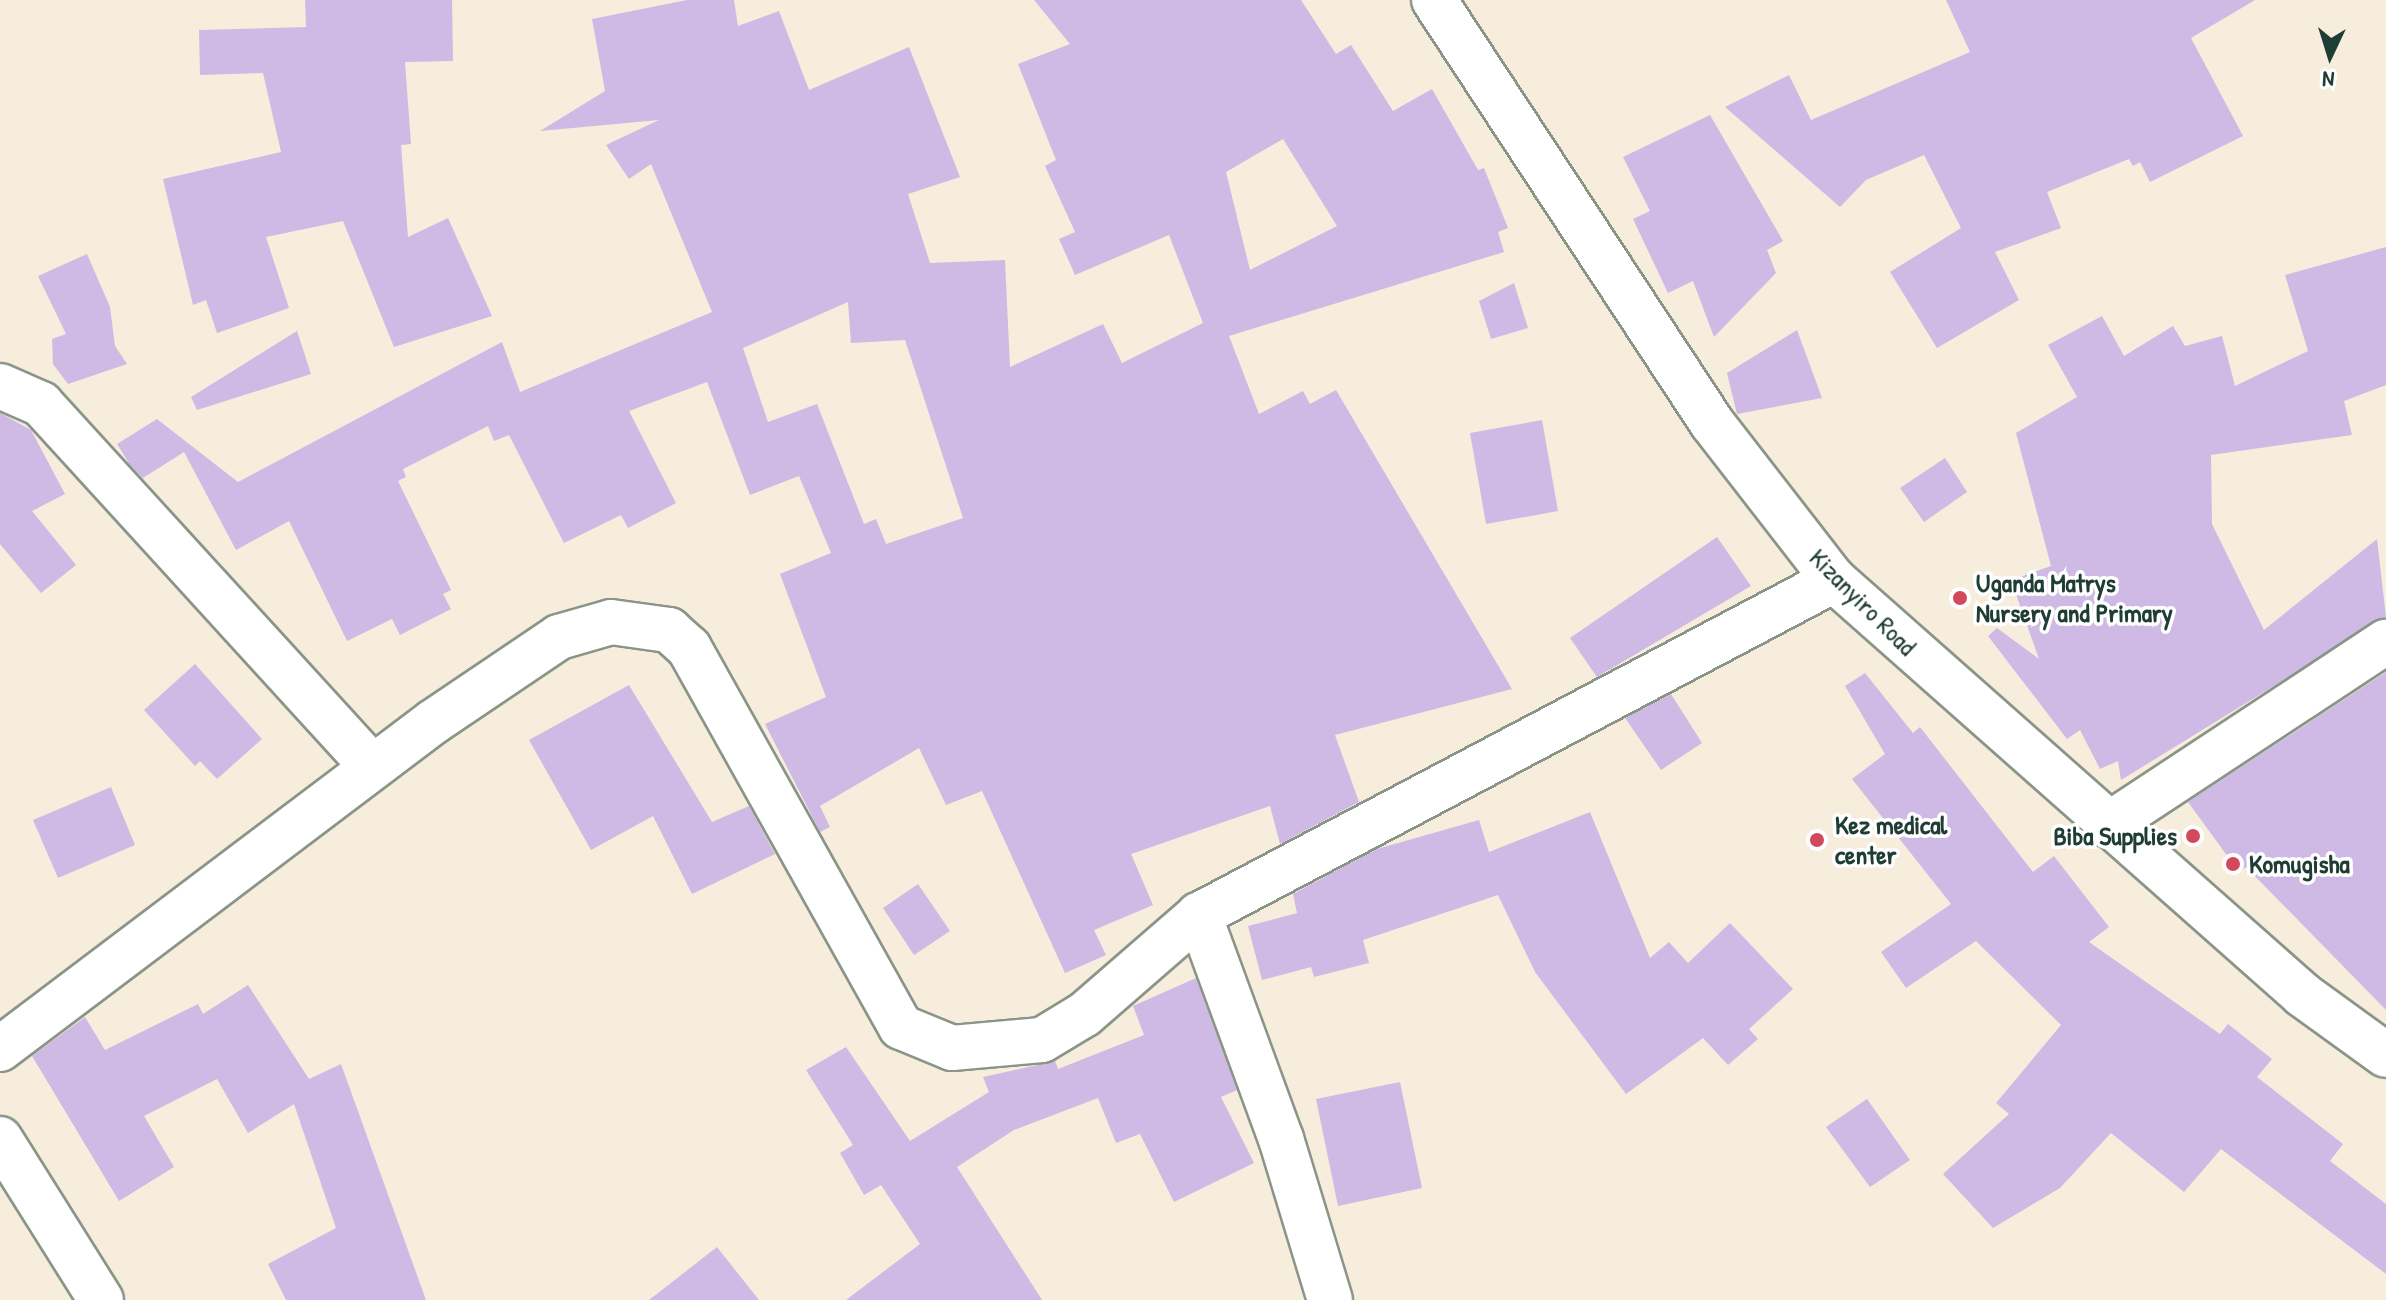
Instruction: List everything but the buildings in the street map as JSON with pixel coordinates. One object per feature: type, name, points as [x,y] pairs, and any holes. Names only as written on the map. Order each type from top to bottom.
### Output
[{"type":"street","name":"Kizanyiro Road","points":[[1434,0],[1712,423],[1834,580],[2303,995],[2386,1055]]},
{"type":"street","points":[[0,386],[41,404],[372,767]]},
{"type":"street","points":[[0,1049],[372,767],[559,637],[611,622],[645,624],[669,630],[689,648],[720,694],[901,1027],[952,1048],[1042,1040],[1085,1014],[1199,915],[1834,580]]},
{"type":"street","points":[[2108,825],[2386,642]]},
{"type":"street","points":[[1199,915],[1281,1139],[1330,1300]]},
{"type":"street","points":[[0,1139],[101,1300]]},
{"type":"place","name":"Uganda Matrys Nursery and Primary","points":[[1960,598]]},
{"type":"place","name":"Biba Supplies","points":[[2193,836]]},
{"type":"place","name":"Kez medical center","points":[[1817,840]]},
{"type":"place","name":"Komugisha","points":[[2233,864]]}]
